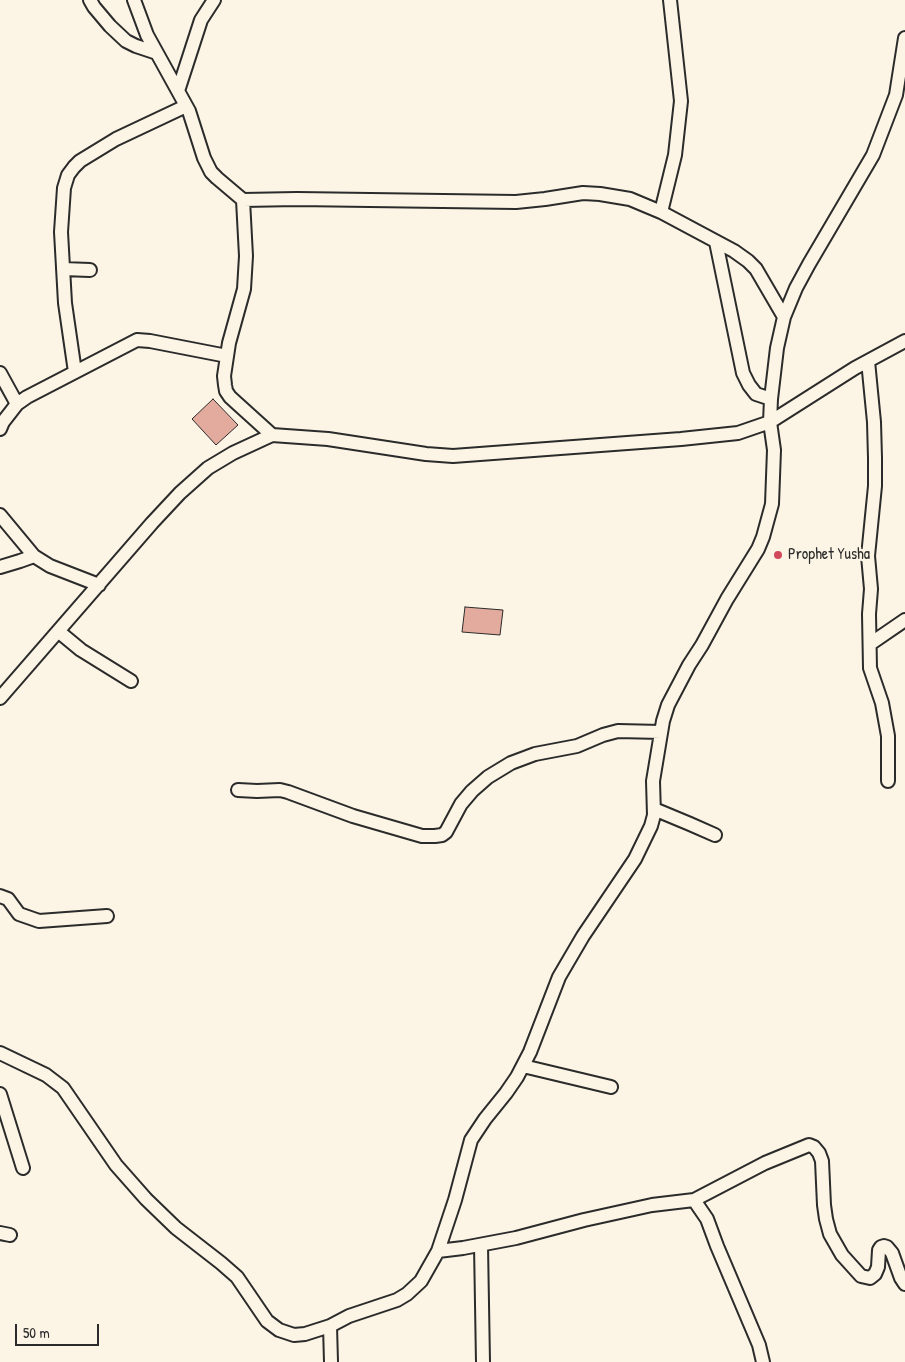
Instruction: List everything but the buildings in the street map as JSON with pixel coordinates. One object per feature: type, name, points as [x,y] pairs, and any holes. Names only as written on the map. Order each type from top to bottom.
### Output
[{"type":"street","points":[[90,0],[110,26],[126,41],[157,54]]},
{"type":"street","points":[[134,0],[147,35],[189,111],[204,158],[211,172],[243,200],[516,202],[584,193],[630,199],[661,212],[734,251],[748,261],[756,269],[784,317]]},
{"type":"street","points":[[178,90],[202,20],[214,0]]},
{"type":"street","points":[[661,212],[675,155],[681,101],[670,0]]},
{"type":"street","points":[[0,1053],[46,1075],[63,1088],[116,1165],[146,1199],[176,1228],[237,1277],[267,1321],[280,1330],[294,1335],[305,1334],[330,1326],[349,1316],[397,1300],[407,1294],[421,1280],[438,1251],[455,1200],[471,1140],[506,1093],[522,1066],[540,1028],[559,977],[583,936],[636,858],[652,826],[654,810],[653,781],[663,721],[668,704],[727,599],[758,549],[772,504],[774,450],[770,422],[771,399],[777,348],[784,317],[796,288],[809,264],[873,155],[896,96],[904,55],[905,38]]},
{"type":"street","points":[[75,372],[66,303],[61,232],[64,188],[68,175],[80,161],[116,139],[186,106]]},
{"type":"street","points":[[243,200],[246,256],[244,289],[224,376],[226,392],[272,436]]},
{"type":"street","points":[[716,242],[744,374],[756,394],[771,399]]},
{"type":"street","points":[[63,269],[90,270]]},
{"type":"street","points":[[0,429],[17,404],[27,397],[137,340],[228,356]]},
{"type":"street","points":[[0,698],[152,522],[180,493],[208,468],[233,453],[272,436],[328,439],[426,454],[453,456],[681,440],[738,433],[770,422],[868,361],[905,341]]},
{"type":"street","points":[[868,361],[874,422],[875,458],[875,486],[868,556],[871,589],[869,614],[870,668],[882,703],[888,736],[888,781]]},
{"type":"street","points":[[0,374],[17,404]]},
{"type":"street","points":[[0,515],[34,556],[50,566],[99,585]]},
{"type":"street","points":[[0,567],[34,556]]},
{"type":"street","points":[[870,644],[905,620]]},
{"type":"street","points":[[58,631],[81,650],[131,681]]},
{"type":"street","points":[[238,790],[280,790],[353,816],[422,836],[436,836],[446,832],[461,804],[472,791],[511,763],[535,754],[577,746],[618,731],[661,732]]},
{"type":"street","points":[[654,810],[715,835]]},
{"type":"street","points":[[0,896],[8,899],[20,914],[40,920],[107,916]]},
{"type":"street","points":[[522,1066],[611,1086]]},
{"type":"street","points":[[0,1094],[23,1168]]},
{"type":"street","points":[[438,1251],[516,1238],[652,1205],[694,1200],[765,1163],[809,1146],[814,1146],[822,1162],[826,1219],[830,1234],[842,1255],[860,1276],[870,1278],[875,1274],[878,1267],[879,1250],[881,1247],[887,1247],[892,1253],[905,1284]]},
{"type":"street","points":[[694,1200],[707,1219],[759,1345],[763,1362]]},
{"type":"street","points":[[481,1245],[483,1362]]},
{"type":"street","points":[[330,1326],[331,1362]]},
{"type":"place","name":"Prophet Yusha","points":[[778,555]]}]
